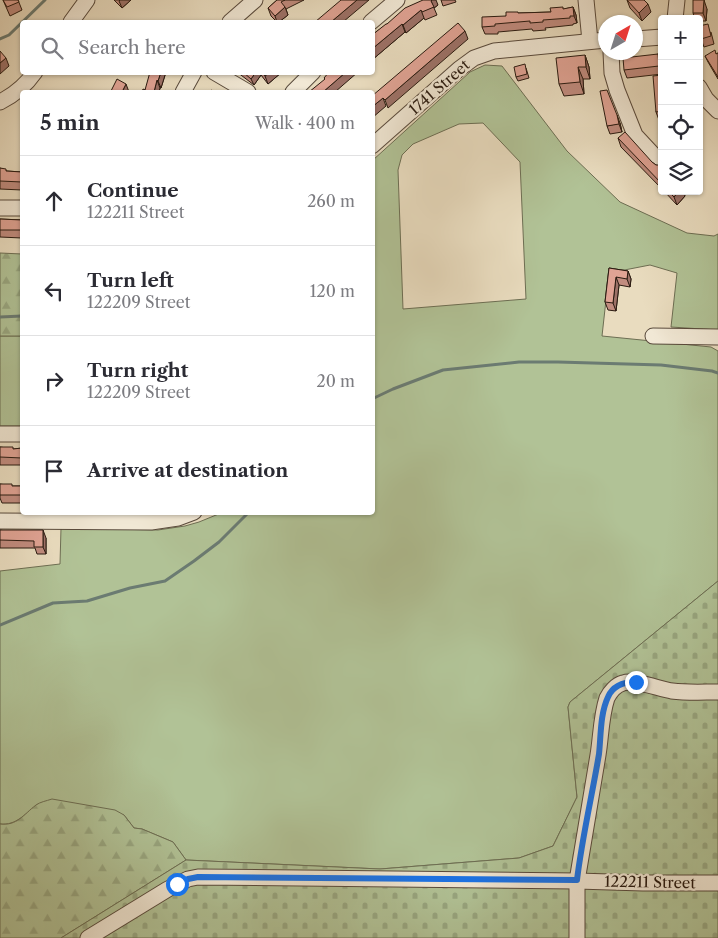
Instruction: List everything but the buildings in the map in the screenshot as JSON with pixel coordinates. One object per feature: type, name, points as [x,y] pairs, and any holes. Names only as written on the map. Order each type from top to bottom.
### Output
[{"type":"street","points":[[72,20],[87,0]]},
{"type":"street","points":[[232,20],[256,0]]},
{"type":"street","points":[[373,20],[397,0]]},
{"type":"street","points":[[586,0],[590,41]]},
{"type":"street","points":[[675,15],[677,0]]},
{"type":"street","points":[[643,38],[658,37]]},
{"type":"street","name":"1741 Street","points":[[375,143],[474,58],[494,51],[598,40]]},
{"type":"street","points":[[611,60],[616,90],[635,135],[658,160]]},
{"type":"street","points":[[0,102],[20,89],[32,75]]},
{"type":"street","points":[[184,90],[192,75]]},
{"type":"street","points":[[219,75],[245,90]]},
{"type":"street","points":[[294,90],[310,75]]},
{"type":"street","points":[[703,93],[718,111]]},
{"type":"street","points":[[0,208],[20,208]]},
{"type":"street","points":[[653,336],[718,337]]},
{"type":"street","points":[[0,434],[20,434]]},
{"type":"street","points":[[0,521],[77,517],[151,522],[186,515]]},
{"type":"street","points":[[577,938],[577,880],[608,696],[614,688],[622,683],[629,682],[673,691],[718,692]]},
{"type":"street","name":"122211 Street","points":[[88,938],[168,888],[188,879],[198,877],[577,880],[643,883],[718,882]]},
{"type":"green space","points":[[485,65],[502,66],[567,151],[620,202],[687,233],[714,236],[718,234],[718,330],[671,327],[677,273],[650,265],[609,273],[602,336],[711,347],[718,351],[718,581],[570,702],[568,707],[577,797],[553,846],[519,858],[380,869],[186,860],[173,842],[142,829],[134,828],[124,815],[38,804],[16,821],[0,824],[0,571],[60,564],[61,528],[158,530],[185,526],[216,515],[375,515],[375,158],[470,72]],"holes":[[[483,123],[520,162],[526,299],[403,309],[398,170],[402,155],[413,144],[459,124]]]},
{"type":"green space","points":[[0,253],[20,254],[20,336],[0,336]]},
{"type":"green space","points":[[0,336],[20,336],[20,426],[0,426]]},
{"type":"green space","points":[[718,581],[718,938],[61,938],[186,860],[380,869],[519,858],[553,846],[577,797],[568,707],[570,702]]},
{"type":"green space","points":[[52,799],[115,810],[124,815],[134,828],[142,829],[173,842],[186,860],[61,938],[0,938],[0,824],[15,822],[38,804]]},
{"type":"waterway","points":[[24,20],[45,0]]},
{"type":"waterway","points":[[0,39],[9,35],[20,24]]},
{"type":"waterway","points":[[0,317],[20,316]]},
{"type":"waterway","points":[[375,398],[443,370],[519,362],[661,365],[718,373]]},
{"type":"waterway","points":[[0,625],[53,603],[87,601],[130,588],[165,581],[219,542],[246,515]]},
{"type":"route","points":[[177,884],[198,877],[577,880],[608,696],[614,688],[622,683],[636,682]]}]
